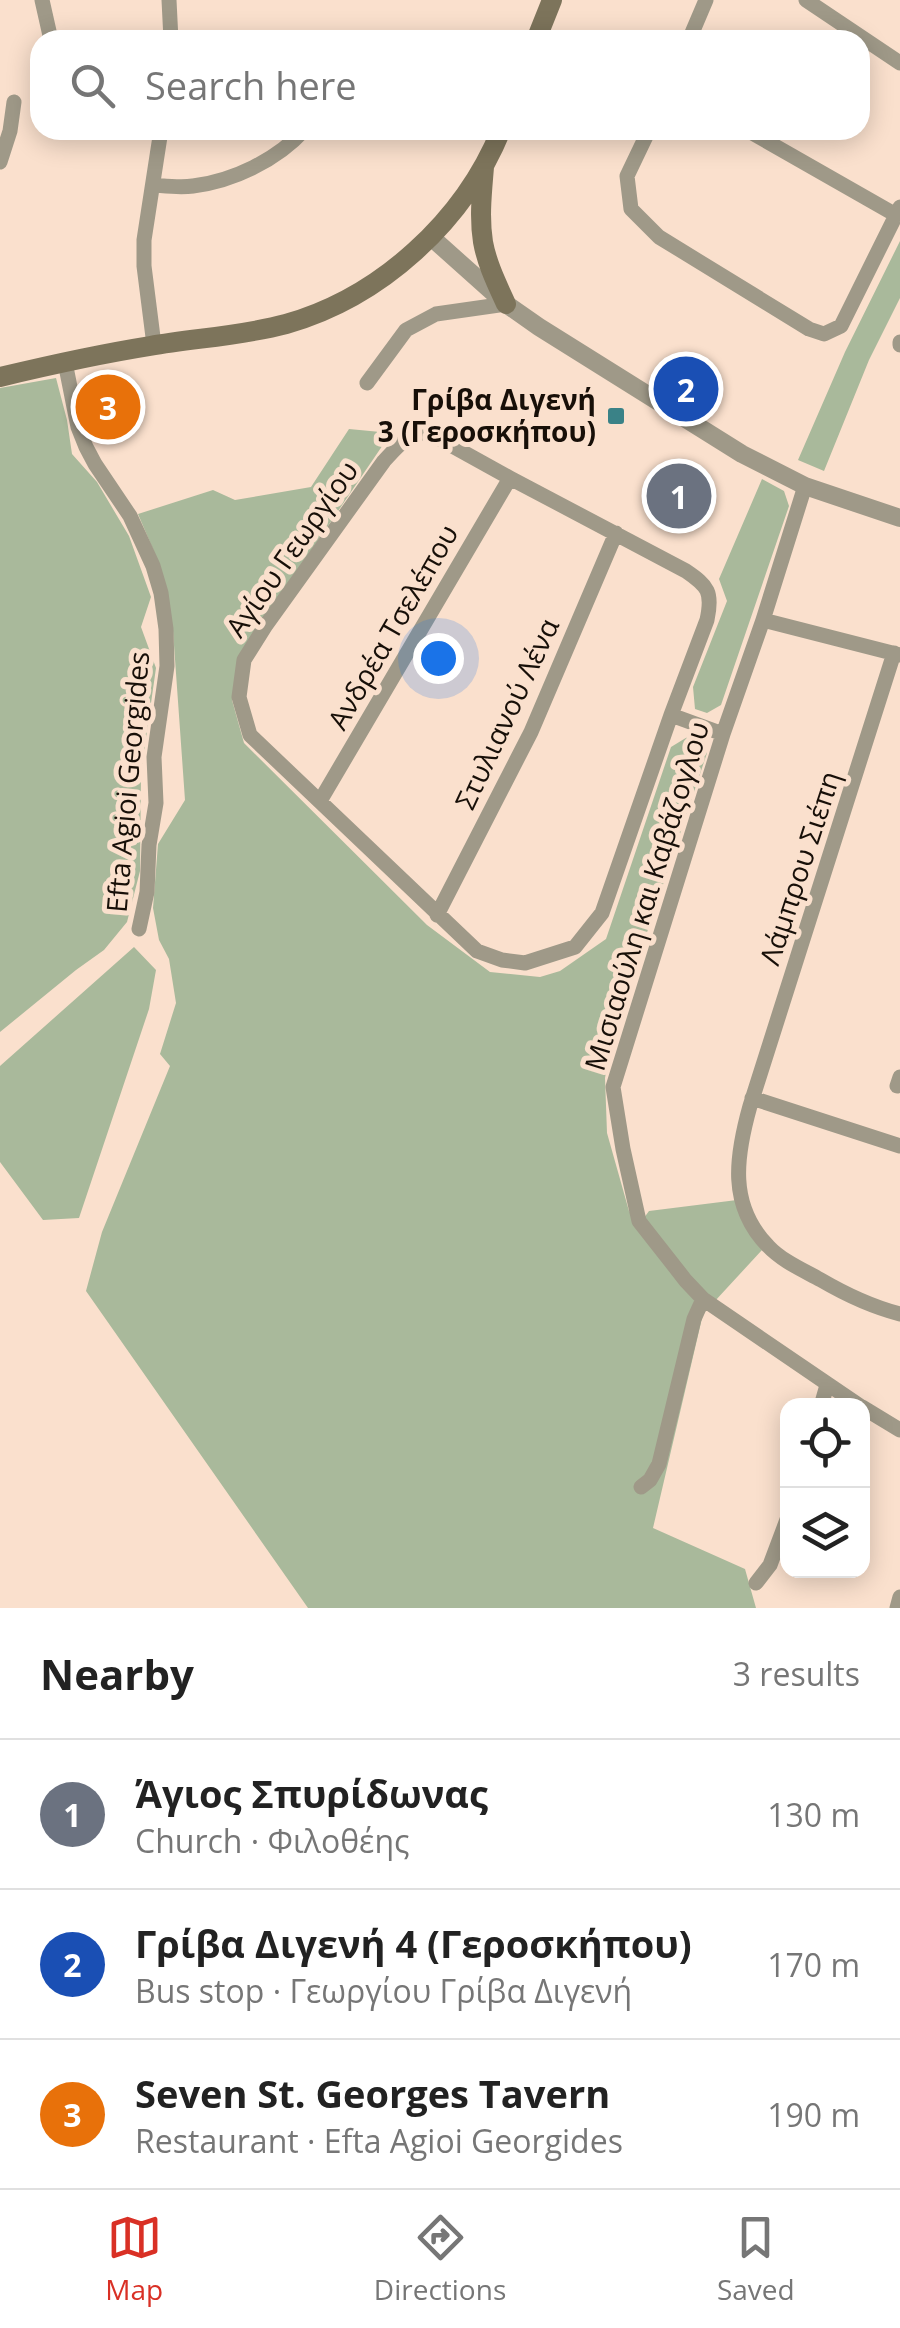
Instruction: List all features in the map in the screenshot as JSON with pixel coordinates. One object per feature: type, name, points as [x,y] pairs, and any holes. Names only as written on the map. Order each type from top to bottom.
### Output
[{"type":"main road","points":[[540,30],[552,0]]},
{"type":"main road","points":[[0,377],[154,345],[244,333],[317,313],[388,274],[431,236],[463,198],[495,140]]},
{"type":"main road","points":[[484,165],[483,242],[506,304]]},
{"type":"street","points":[[42,0],[49,30]]},
{"type":"street","points":[[169,0],[170,30]]},
{"type":"street","points":[[693,30],[706,0]]},
{"type":"street","points":[[806,0],[850,30]]},
{"type":"street","points":[[870,44],[900,64]]},
{"type":"street","points":[[0,162],[14,102]]},
{"type":"street","points":[[154,345],[144,240],[160,140]]},
{"type":"street","points":[[153,186],[191,186],[231,176],[277,154],[293,140]]},
{"type":"street","points":[[644,140],[627,176],[631,209],[658,237],[809,329],[824,334],[840,326],[898,211],[766,140]]},
{"type":"street","points":[[431,236],[506,304],[742,454],[806,486],[900,518]]},
{"type":"street","points":[[367,383],[406,330],[436,314],[506,304]]},
{"type":"street","name":"Efta Agioi Georgides","points":[[65,362],[86,447],[130,516],[153,566],[166,630],[167,666],[154,757],[156,803],[147,892],[138,929]]},
{"type":"street","name":"Αγίου Γεωργίου","points":[[510,478],[427,432],[404,439],[360,492],[266,624],[244,660],[240,697],[250,735],[477,951],[502,960],[526,963],[575,947],[602,913],[710,604],[704,583],[616,533]]},
{"type":"street","points":[[510,478],[616,533]]},
{"type":"street","name":"Ανδρέα Τσελέπου","points":[[320,801],[510,478]]},
{"type":"street","name":"Μισιαούλη και Καβάζογλου","points":[[806,486],[722,734],[613,1087],[639,1221],[703,1299],[848,1398]]},
{"type":"street","name":"Στυλιανού Λένα","points":[[437,914],[531,732],[616,533]]},
{"type":"street","points":[[763,620],[897,654]]},
{"type":"street","name":"Λάμπρου Σιέπη","points":[[897,654],[752,1098],[737,1171],[743,1202],[770,1248],[837,1290],[900,1314]]},
{"type":"street","points":[[670,716],[722,734]]},
{"type":"street","points":[[752,1098],[900,1146]]},
{"type":"street","points":[[640,1487],[650,1480],[659,1464],[694,1319],[703,1299]]},
{"type":"street","points":[[823,1398],[827,1385]]},
{"type":"street","name":"Μισιαούλη και Καβάζογλου","points":[[870,1412],[900,1430]]},
{"type":"street","points":[[756,1584],[770,1565],[780,1538]]},
{"type":"street","points":[[897,1608],[900,1597]]},
{"type":"green space","points":[[900,241],[900,298],[869,360],[824,471],[798,460]]},
{"type":"green space","points":[[56,378],[72,454],[97,482],[129,536],[151,597],[141,627],[156,668],[141,773],[140,871],[127,922],[104,950],[0,1032],[0,388]]},
{"type":"green space","points":[[349,429],[391,433],[239,657],[232,700],[244,743],[427,925],[490,972],[540,977],[560,971],[606,939],[671,747],[689,736],[701,742],[707,753],[612,1037],[605,1078],[607,1133],[629,1211],[641,1222],[649,1211],[737,1200],[762,1250],[703,1314],[653,1528],[745,1569],[756,1608],[308,1608],[86,1291],[102,1232],[170,1066],[160,1054],[176,1003],[169,959],[159,940],[153,908],[158,844],[185,800],[173,631],[158,561],[138,514],[213,490],[235,500],[311,487]]},
{"type":"green space","points":[[762,479],[784,491],[789,506],[721,705],[707,713],[695,709],[693,687],[727,601],[719,579]]},
{"type":"green space","points":[[134,947],[156,970],[149,1009],[79,1218],[43,1220],[0,1162],[0,1066]]},
{"type":"place","name":"Γρίβα Διγενή 4 (Γεροσκήπου)","points":[[686,389]]},
{"type":"place","name":"Seven St. Georges Tavern","points":[[108,407]]},
{"type":"place","name":"Γρίβα Διγενή 3 (Γεροσκήπου)","points":[[616,416]]},
{"type":"place","name":"Άγιος Σπυρίδωνας","points":[[679,496]]}]
